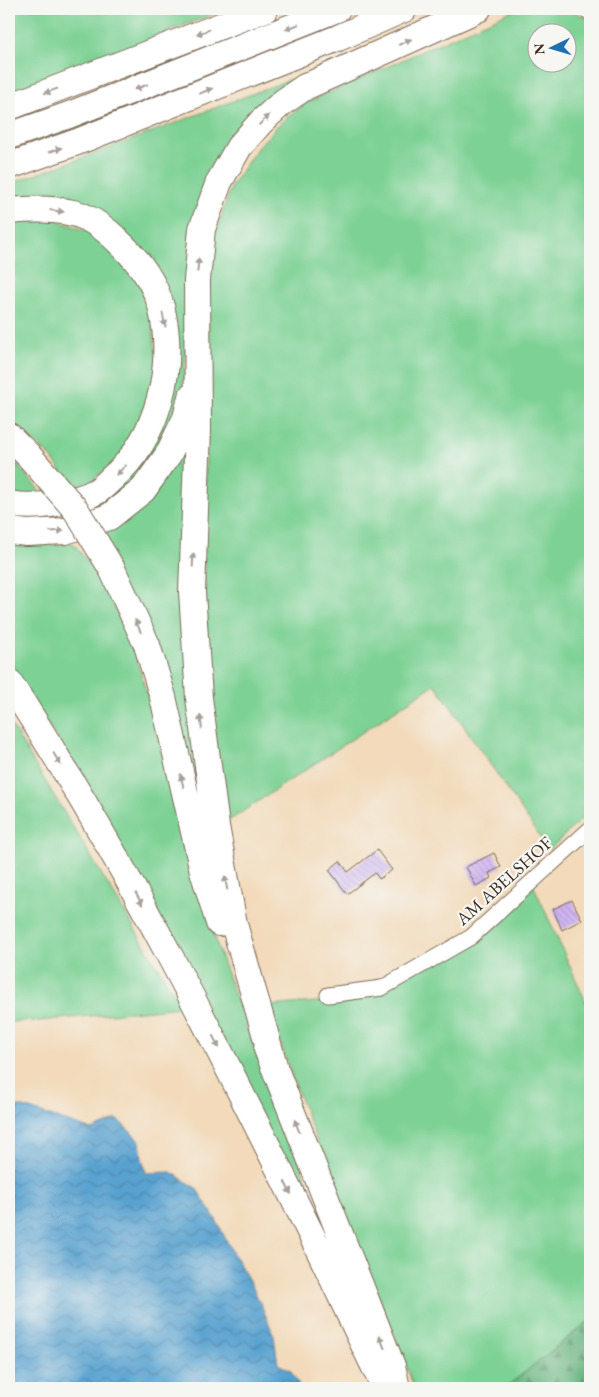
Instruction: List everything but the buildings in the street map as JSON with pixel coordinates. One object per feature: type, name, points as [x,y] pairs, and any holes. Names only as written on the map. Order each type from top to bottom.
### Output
[{"type":"highway","points":[[9,106],[265,9]]},
{"type":"highway","points":[[9,136],[69,115],[337,9]]},
{"type":"highway","points":[[9,166],[86,138],[338,38],[404,9]]},
{"type":"highway","points":[[274,1065],[234,924],[216,826],[198,698],[192,592],[198,429],[197,280],[202,229],[219,182],[239,147],[261,122],[283,102],[306,87],[478,9]]},
{"type":"highway","points":[[9,211],[36,209],[73,213],[95,222],[137,259],[150,279],[160,304],[167,334],[165,372],[158,407],[143,442],[124,468],[98,490],[72,501],[45,506],[9,504]]},
{"type":"highway","points":[[9,531],[27,533],[65,531],[109,517],[143,490],[168,455],[186,418],[192,392],[197,348]]},
{"type":"highway","points":[[9,436],[76,510],[112,569],[147,645],[163,698],[203,871],[233,966],[250,1011],[274,1065],[324,1198],[392,1366],[397,1388]]},
{"type":"highway","points":[[9,682],[107,843],[166,947],[306,1222],[386,1388]]},
{"type":"street","points":[[584,9],[590,12]]},
{"type":"street","name":"AM ABELSHOF","points":[[328,995],[382,988],[471,937],[590,829]]},
{"type":"green space","points":[[9,9],[227,9],[9,93]]},
{"type":"green space","points":[[516,9],[572,9],[590,19],[590,811],[549,850],[435,684],[224,824],[209,685],[204,572],[209,276],[213,240],[232,185],[258,147],[281,122],[306,103]]},
{"type":"green space","points":[[291,79],[292,83],[238,129],[187,340],[184,378],[174,420],[144,477],[94,515],[87,505],[169,392],[135,246],[9,198],[9,184]]},
{"type":"green space","points":[[55,220],[99,235],[147,291],[158,368],[129,451],[77,492],[50,456],[9,419],[9,221]]},
{"type":"green space","points":[[188,425],[207,844],[98,528]]},
{"type":"green space","points":[[9,452],[20,464],[19,467],[46,498],[9,495]]},
{"type":"green space","points":[[9,542],[51,545],[73,543],[93,569],[112,601],[137,661],[153,715],[185,844],[223,963],[348,1285],[62,747],[9,661]]},
{"type":"green space","points":[[9,720],[182,1007],[39,1021],[9,1022]]},
{"type":"green space","points":[[532,882],[590,1011],[590,1320],[505,1388],[414,1388],[302,1104],[268,1006],[328,1001],[382,988],[471,937]]},
{"type":"green space","points":[[590,1320],[590,1388],[505,1388]]},
{"type":"water","points":[[9,1107],[24,1107],[92,1130],[117,1119],[140,1141],[146,1173],[171,1172],[196,1188],[215,1218],[264,1311],[274,1336],[278,1364],[290,1370],[301,1388],[9,1388]]}]
